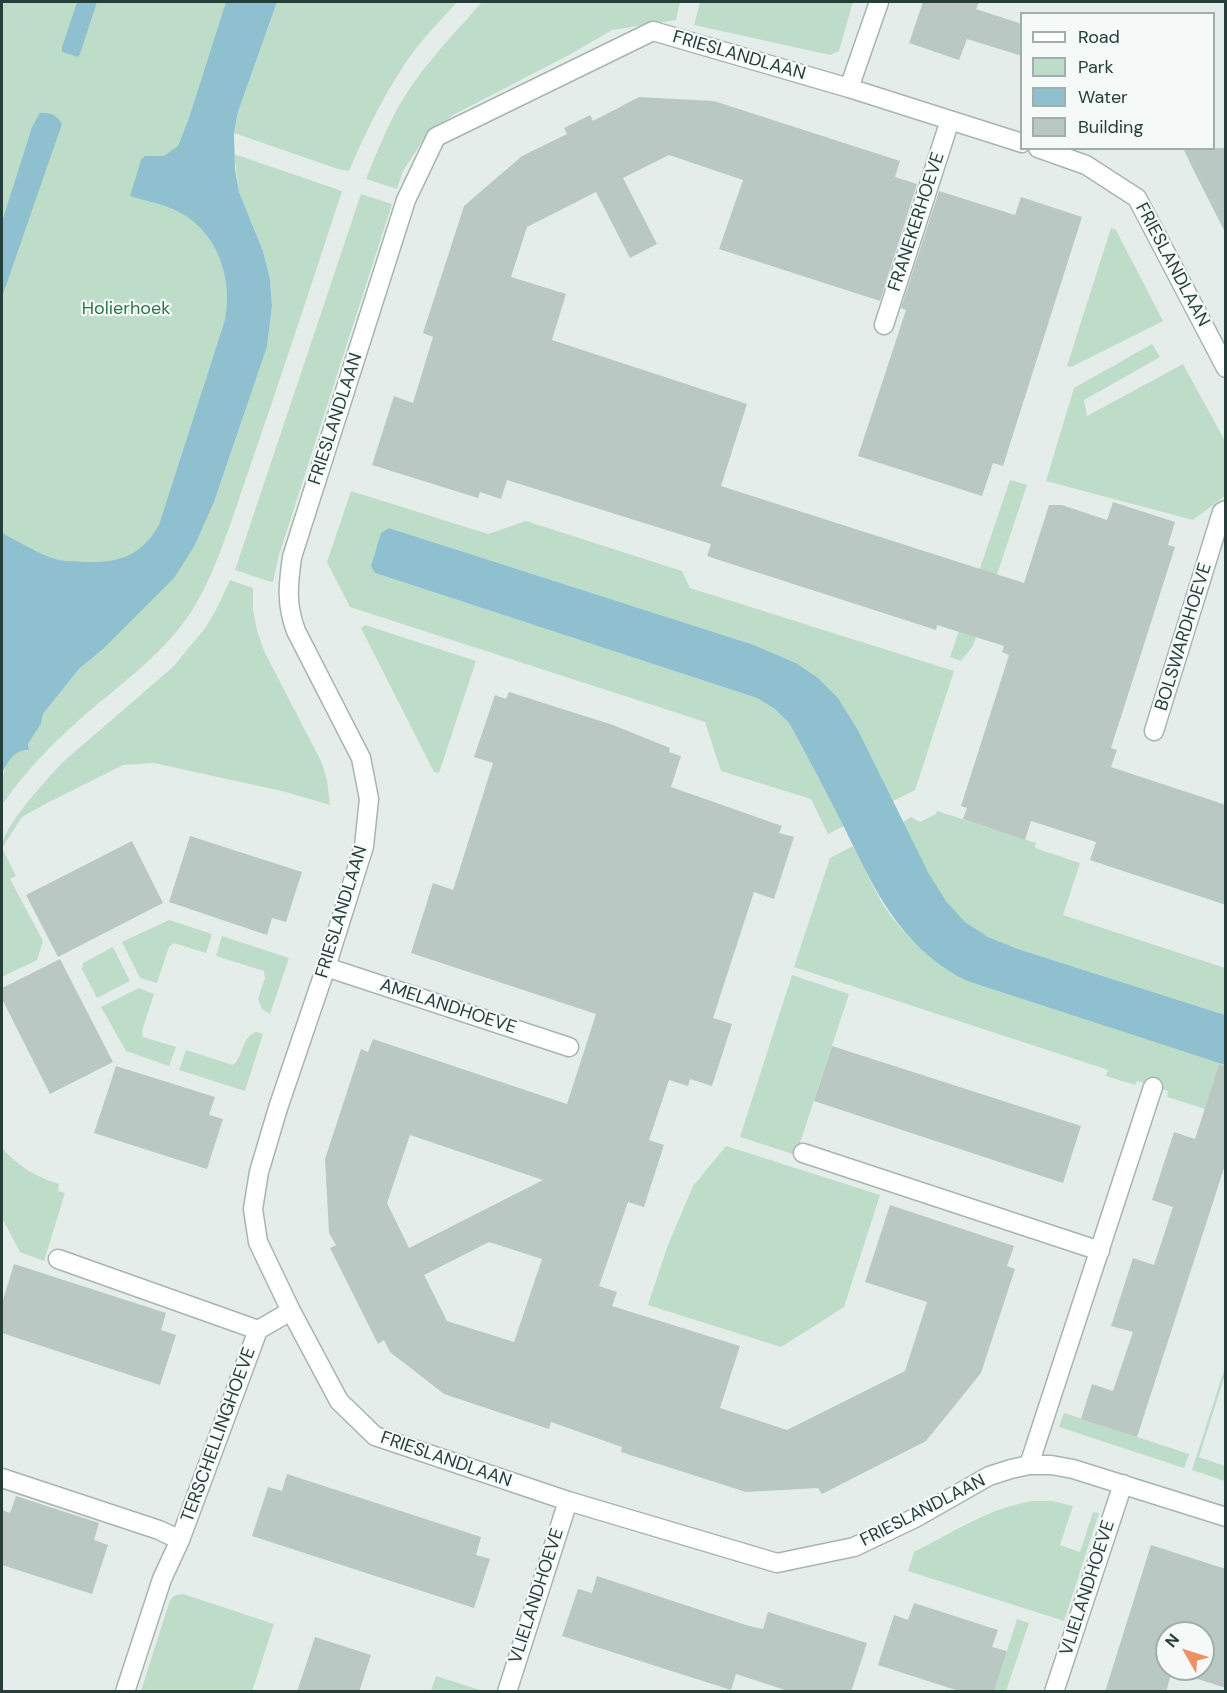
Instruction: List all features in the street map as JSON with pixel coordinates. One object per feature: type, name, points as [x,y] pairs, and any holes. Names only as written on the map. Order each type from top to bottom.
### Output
[{"type":"street","points":[[849,88],[879,2]]},
{"type":"street","name":"FRIESLANDLAAN","points":[[1020,142],[849,88],[653,30],[436,137],[406,200],[292,557],[287,592],[290,614],[296,631],[361,758],[369,799],[364,846],[278,1108],[259,1172],[253,1209],[258,1242],[291,1311],[339,1401],[375,1436],[568,1501],[777,1563],[854,1547],[917,1517],[989,1476],[1029,1465],[1051,1465],[1123,1484],[1226,1517]]},
{"type":"street","name":"FRANEKERHOEVE","points":[[884,324],[950,120]]},
{"type":"street","name":"FRIESLANDLAAN","points":[[1044,150],[1086,165],[1137,198],[1226,368]]},
{"type":"street","name":"BOLSWARDHOEVE","points":[[1154,730],[1222,512],[1226,510]]},
{"type":"street","name":"AMELANDHOEVE","points":[[326,967],[569,1047]]},
{"type":"street","points":[[1029,1465],[1153,1087]]},
{"type":"street","points":[[803,1153],[1100,1251]]},
{"type":"street","name":"TERSCHELLINGHOEVE","points":[[58,1259],[258,1330]]},
{"type":"street","name":"TERSCHELLINGHOEVE","points":[[125,1692],[162,1579],[180,1540],[258,1330],[291,1311]]},
{"type":"street","name":"TERSCHELLINGHOEVE","points":[[2,1478],[159,1530],[180,1540]]},
{"type":"street","name":"VLIELANDHOEVE","points":[[1054,1692],[1123,1484]]},
{"type":"street","name":"VLIELANDHOEVE","points":[[507,1692],[568,1501]]},
{"type":"green space","name":"Holierhoek","points":[[2,2],[246,2],[205,153],[258,311],[170,546],[2,739]]},
{"type":"green space","points":[[277,2],[457,2],[419,45],[395,79],[370,124],[349,171],[234,133],[238,112]]},
{"type":"green space","points":[[482,2],[680,2],[676,20],[612,30],[453,115],[424,139],[403,171],[397,189],[366,179],[392,118],[403,99],[421,73]]},
{"type":"green space","points":[[696,2],[853,2],[839,51],[830,55],[694,25],[700,3]]},
{"type":"green space","points":[[234,154],[342,191],[230,525],[206,585],[187,618],[175,633],[135,673],[57,741],[2,805],[3,778],[8,762],[20,751],[29,750],[28,744],[41,724],[43,714],[79,669],[102,650],[195,545],[214,502],[267,347],[272,306],[270,279],[263,251],[239,192]]},
{"type":"green space","points":[[361,194],[392,204],[279,555],[273,582],[268,581],[235,570]]},
{"type":"green space","points":[[1111,228],[1116,230],[1163,321],[1071,367],[1067,366]]},
{"type":"green space","points":[[1152,344],[1160,357],[1084,400],[1087,416],[1183,364],[1225,441],[1225,496],[1193,520],[1046,481],[1074,388]]},
{"type":"green space","points":[[1010,480],[1027,485],[973,646],[961,661],[950,657]]},
{"type":"green space","points":[[351,491],[488,534],[526,521],[682,571],[690,588],[954,671],[915,790],[893,801],[858,730],[838,698],[796,663],[754,645],[389,528],[375,573],[757,698],[775,709],[789,723],[844,826],[828,834],[811,799],[721,771],[705,722],[350,607],[327,562]]},
{"type":"green space","points":[[230,580],[253,588],[253,609],[264,651],[321,761],[327,780],[330,805],[286,792],[154,763],[123,765],[22,817],[2,848],[9,828],[17,816],[64,761],[173,667],[206,627]]},
{"type":"green space","points":[[365,625],[476,661],[439,773],[434,772],[361,628]]},
{"type":"green space","points":[[937,811],[1036,843],[1035,848],[1080,863],[1063,915],[1225,968],[1225,1015],[1018,949],[990,938],[970,926],[936,887],[903,822],[911,817],[920,822],[936,814]]},
{"type":"green space","points":[[853,846],[889,913],[919,947],[942,966],[967,981],[1225,1065],[1225,1115],[1167,1097],[1168,1091],[1137,1081],[1135,1085],[1106,1076],[1108,1070],[794,967],[830,858]]},
{"type":"green space","points":[[2,848],[16,876],[10,879],[43,941],[37,960],[2,977]]},
{"type":"green space","points":[[169,920],[212,934],[206,953],[174,943],[169,947],[157,983],[140,978],[122,942]]},
{"type":"green space","points":[[222,936],[289,958],[270,1014],[262,1009],[258,999],[265,978],[264,971],[216,956]]},
{"type":"green space","points":[[113,947],[130,981],[97,998],[82,969],[83,963]]},
{"type":"green space","points":[[792,975],[849,994],[796,1155],[740,1137]]},
{"type":"green space","points":[[139,988],[154,994],[142,1031],[143,1037],[176,1047],[169,1066],[126,1051],[101,1007]]},
{"type":"green space","points":[[256,1032],[263,1034],[245,1091],[179,1070],[186,1050],[233,1065],[245,1042],[251,1034]]},
{"type":"green space","points":[[726,1146],[880,1195],[844,1307],[781,1347],[648,1305],[668,1245],[693,1186]]},
{"type":"green space","points":[[2,1148],[28,1170],[59,1184],[58,1191],[65,1193],[44,1261],[20,1252],[2,1218]]},
{"type":"green space","points":[[1225,1367],[1225,1375],[1199,1457],[1225,1466],[1225,1481],[1192,1470]]},
{"type":"green space","points":[[1064,1413],[1189,1454],[1184,1468],[1059,1427]]},
{"type":"green space","points":[[1032,1501],[1052,1501],[1073,1506],[1060,1545],[1080,1552],[1093,1512],[1099,1513],[1064,1621],[908,1571],[914,1552],[986,1515]]},
{"type":"green space","points":[[183,1594],[274,1624],[252,1691],[141,1691],[170,1600],[176,1595]]},
{"type":"green space","points":[[1017,1619],[1029,1623],[1006,1691],[994,1692]]},
{"type":"green space","points":[[436,1676],[483,1691],[431,1691]]},
{"type":"water","points":[[77,2],[97,2],[78,57],[62,52]]},
{"type":"water","points":[[226,2],[277,2],[238,112],[234,133],[235,169],[239,192],[263,251],[270,279],[272,306],[267,347],[214,502],[195,545],[174,578],[102,650],[79,669],[43,714],[41,724],[28,744],[29,750],[16,754],[2,773],[2,533],[46,556],[68,561],[97,562],[119,559],[137,551],[145,544],[159,525],[225,320],[227,289],[224,273],[220,258],[204,232],[193,221],[173,209],[130,196],[141,160],[145,156],[164,156],[178,146]]},
{"type":"water","points":[[40,113],[53,115],[62,124],[2,297],[2,222],[32,127]]},
{"type":"water","points":[[389,528],[754,645],[796,663],[818,678],[838,698],[858,730],[929,874],[946,901],[965,922],[988,937],[1018,949],[1225,1015],[1225,1065],[967,981],[943,967],[905,932],[890,912],[864,868],[789,723],[775,709],[757,698],[375,573],[371,566],[381,533]]},
{"type":"building","points":[[923,2],[979,2],[976,9],[1020,23],[1020,55],[967,39],[959,60],[909,43]]},
{"type":"building","points":[[639,97],[714,101],[900,161],[895,177],[917,184],[880,301],[719,249],[743,180],[669,155],[623,178],[657,244],[630,258],[596,192],[527,227],[511,277],[566,294],[552,340],[747,404],[721,486],[1024,583],[1049,505],[1062,505],[1107,520],[1113,502],[1175,522],[1168,545],[1175,547],[1111,748],[1117,750],[1111,767],[1226,805],[1226,905],[1090,860],[1096,842],[1031,821],[1025,840],[963,819],[967,808],[961,806],[1009,655],[1002,652],[1004,646],[937,625],[936,630],[707,556],[711,544],[507,480],[501,499],[480,492],[478,498],[372,465],[394,396],[413,403],[433,337],[423,333],[464,206],[522,156],[567,134],[564,128],[590,115],[593,121]]},
{"type":"building","points":[[1226,148],[1226,234],[1184,150]]},
{"type":"building","points":[[939,191],[1015,215],[1021,197],[1082,217],[1003,466],[993,463],[982,496],[858,456],[906,310],[901,308]]},
{"type":"building","points":[[509,692],[613,725],[670,748],[669,752],[681,756],[671,787],[782,826],[779,833],[794,837],[774,899],[754,892],[713,1018],[732,1024],[712,1086],[690,1079],[688,1086],[669,1080],[649,1140],[664,1145],[644,1207],[628,1202],[599,1286],[617,1292],[612,1306],[740,1346],[720,1408],[787,1430],[905,1371],[927,1302],[865,1282],[890,1205],[1014,1246],[1007,1266],[1015,1269],[981,1373],[926,1441],[822,1494],[818,1488],[746,1492],[621,1452],[622,1447],[551,1422],[549,1429],[444,1394],[390,1352],[384,1340],[378,1344],[330,1248],[336,1245],[329,1233],[325,1159],[361,1049],[368,1052],[373,1039],[567,1104],[596,1014],[411,953],[433,883],[453,890],[493,763],[474,757],[495,695],[506,699]],"holes":[[[410,1135],[543,1180],[409,1248],[387,1203]],[[489,1242],[542,1259],[514,1342],[447,1321],[424,1275]]]},
{"type":"building","points":[[190,836],[302,872],[286,922],[272,918],[267,935],[169,902]]},
{"type":"building","points":[[132,841],[163,903],[58,957],[26,895]]},
{"type":"building","points":[[60,959],[113,1062],[50,1094],[2,999],[2,988]]},
{"type":"building","points":[[832,1046],[1081,1126],[1063,1183],[814,1101]]},
{"type":"building","points":[[1219,1065],[1226,1066],[1226,1162],[1137,1437],[1081,1419],[1092,1384],[1113,1391],[1133,1332],[1111,1326],[1133,1258],[1154,1265],[1173,1207],[1152,1200],[1174,1132],[1195,1139]]},
{"type":"building","points":[[116,1066],[215,1097],[209,1115],[223,1119],[207,1169],[94,1133]]},
{"type":"building","points":[[14,1264],[166,1313],[161,1330],[176,1335],[160,1385],[2,1333],[2,1303]]},
{"type":"building","points":[[287,1474],[481,1537],[476,1555],[490,1559],[474,1608],[252,1536],[268,1487],[282,1491]]},
{"type":"building","points":[[16,1496],[99,1523],[94,1540],[108,1545],[92,1594],[2,1565],[2,1510],[10,1513]]},
{"type":"building","points":[[1151,1545],[1226,1569],[1226,1688],[1204,1681],[1215,1681],[1215,1621],[1155,1621],[1155,1681],[1169,1681],[1166,1692],[1105,1692]]},
{"type":"building","points":[[597,1576],[749,1626],[763,1629],[768,1612],[867,1643],[851,1692],[791,1692],[736,1674],[731,1690],[562,1636],[578,1589],[592,1593]]},
{"type":"building","points":[[914,1603],[998,1630],[992,1647],[1007,1651],[994,1692],[962,1692],[878,1665],[894,1615],[908,1620]]},
{"type":"building","points":[[315,1637],[371,1655],[359,1692],[297,1692]]}]
